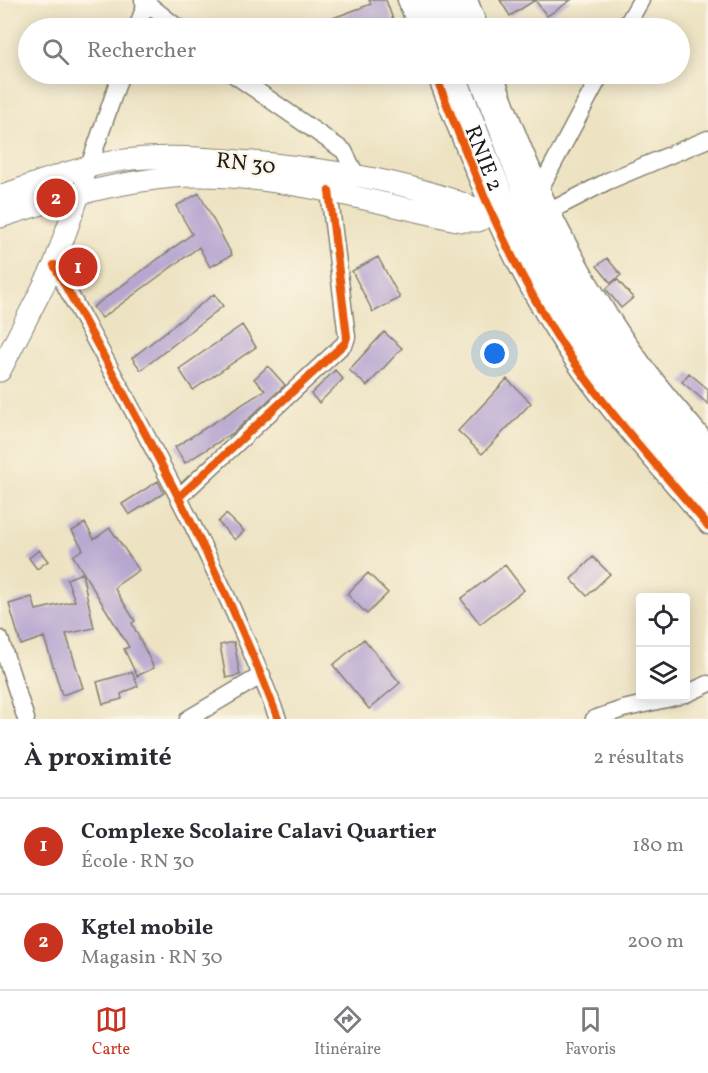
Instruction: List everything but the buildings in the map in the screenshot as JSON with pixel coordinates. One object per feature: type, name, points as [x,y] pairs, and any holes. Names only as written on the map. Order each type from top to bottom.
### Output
[{"type":"highway","points":[[423,0],[431,18]]},
{"type":"highway","points":[[451,0],[458,18]]},
{"type":"highway","name":"RNIE 2","points":[[455,84],[499,212],[579,342],[638,421],[708,503]]},
{"type":"highway","name":"RNIE 2","points":[[486,84],[535,191],[559,263],[610,347],[635,382],[708,470]]},
{"type":"main road","name":"RN 30","points":[[0,196],[89,167],[119,160],[195,157],[338,171],[499,212]]},
{"type":"main road","name":"RN 30","points":[[0,217],[79,195],[172,177],[245,180],[329,191],[462,221],[478,221],[499,212]]},
{"type":"main road","points":[[499,212],[535,191]]},
{"type":"main road","points":[[0,371],[54,265],[79,195]]},
{"type":"street","points":[[406,0],[413,18]]},
{"type":"street","points":[[469,0],[476,18]]},
{"type":"street","points":[[630,18],[640,0]]},
{"type":"street","points":[[140,18],[145,1],[166,18]]},
{"type":"street","points":[[79,195],[118,84]]},
{"type":"street","points":[[247,84],[344,151],[356,175]]},
{"type":"street","points":[[440,84],[561,343],[597,392],[708,526]]},
{"type":"street","points":[[498,84],[535,191],[552,210],[589,283],[610,316],[651,374],[708,443]]},
{"type":"street","points":[[535,191],[595,84]]},
{"type":"street","points":[[552,210],[608,181],[708,139]]},
{"type":"street","points":[[180,497],[345,343],[347,337],[329,191]]},
{"type":"street","points":[[54,265],[180,497],[262,675],[278,719]]},
{"type":"street","points":[[0,639],[26,719]]},
{"type":"street","points":[[188,719],[262,675]]},
{"type":"street","points":[[690,693],[706,689]]},
{"type":"street","points":[[594,719],[657,701]]},
{"type":"cycle path","points":[[439,84],[506,244],[560,341],[631,436],[708,526]]},
{"type":"cycle path","points":[[179,497],[345,343],[347,337],[329,191]]},
{"type":"cycle path","points":[[54,265],[174,488],[229,602],[278,719]]},
{"type":"place","name":"Kgtel mobile","points":[[56,198]]},
{"type":"place","name":"Complexe Scolaire Calavi Quartier","points":[[78,267]]}]
